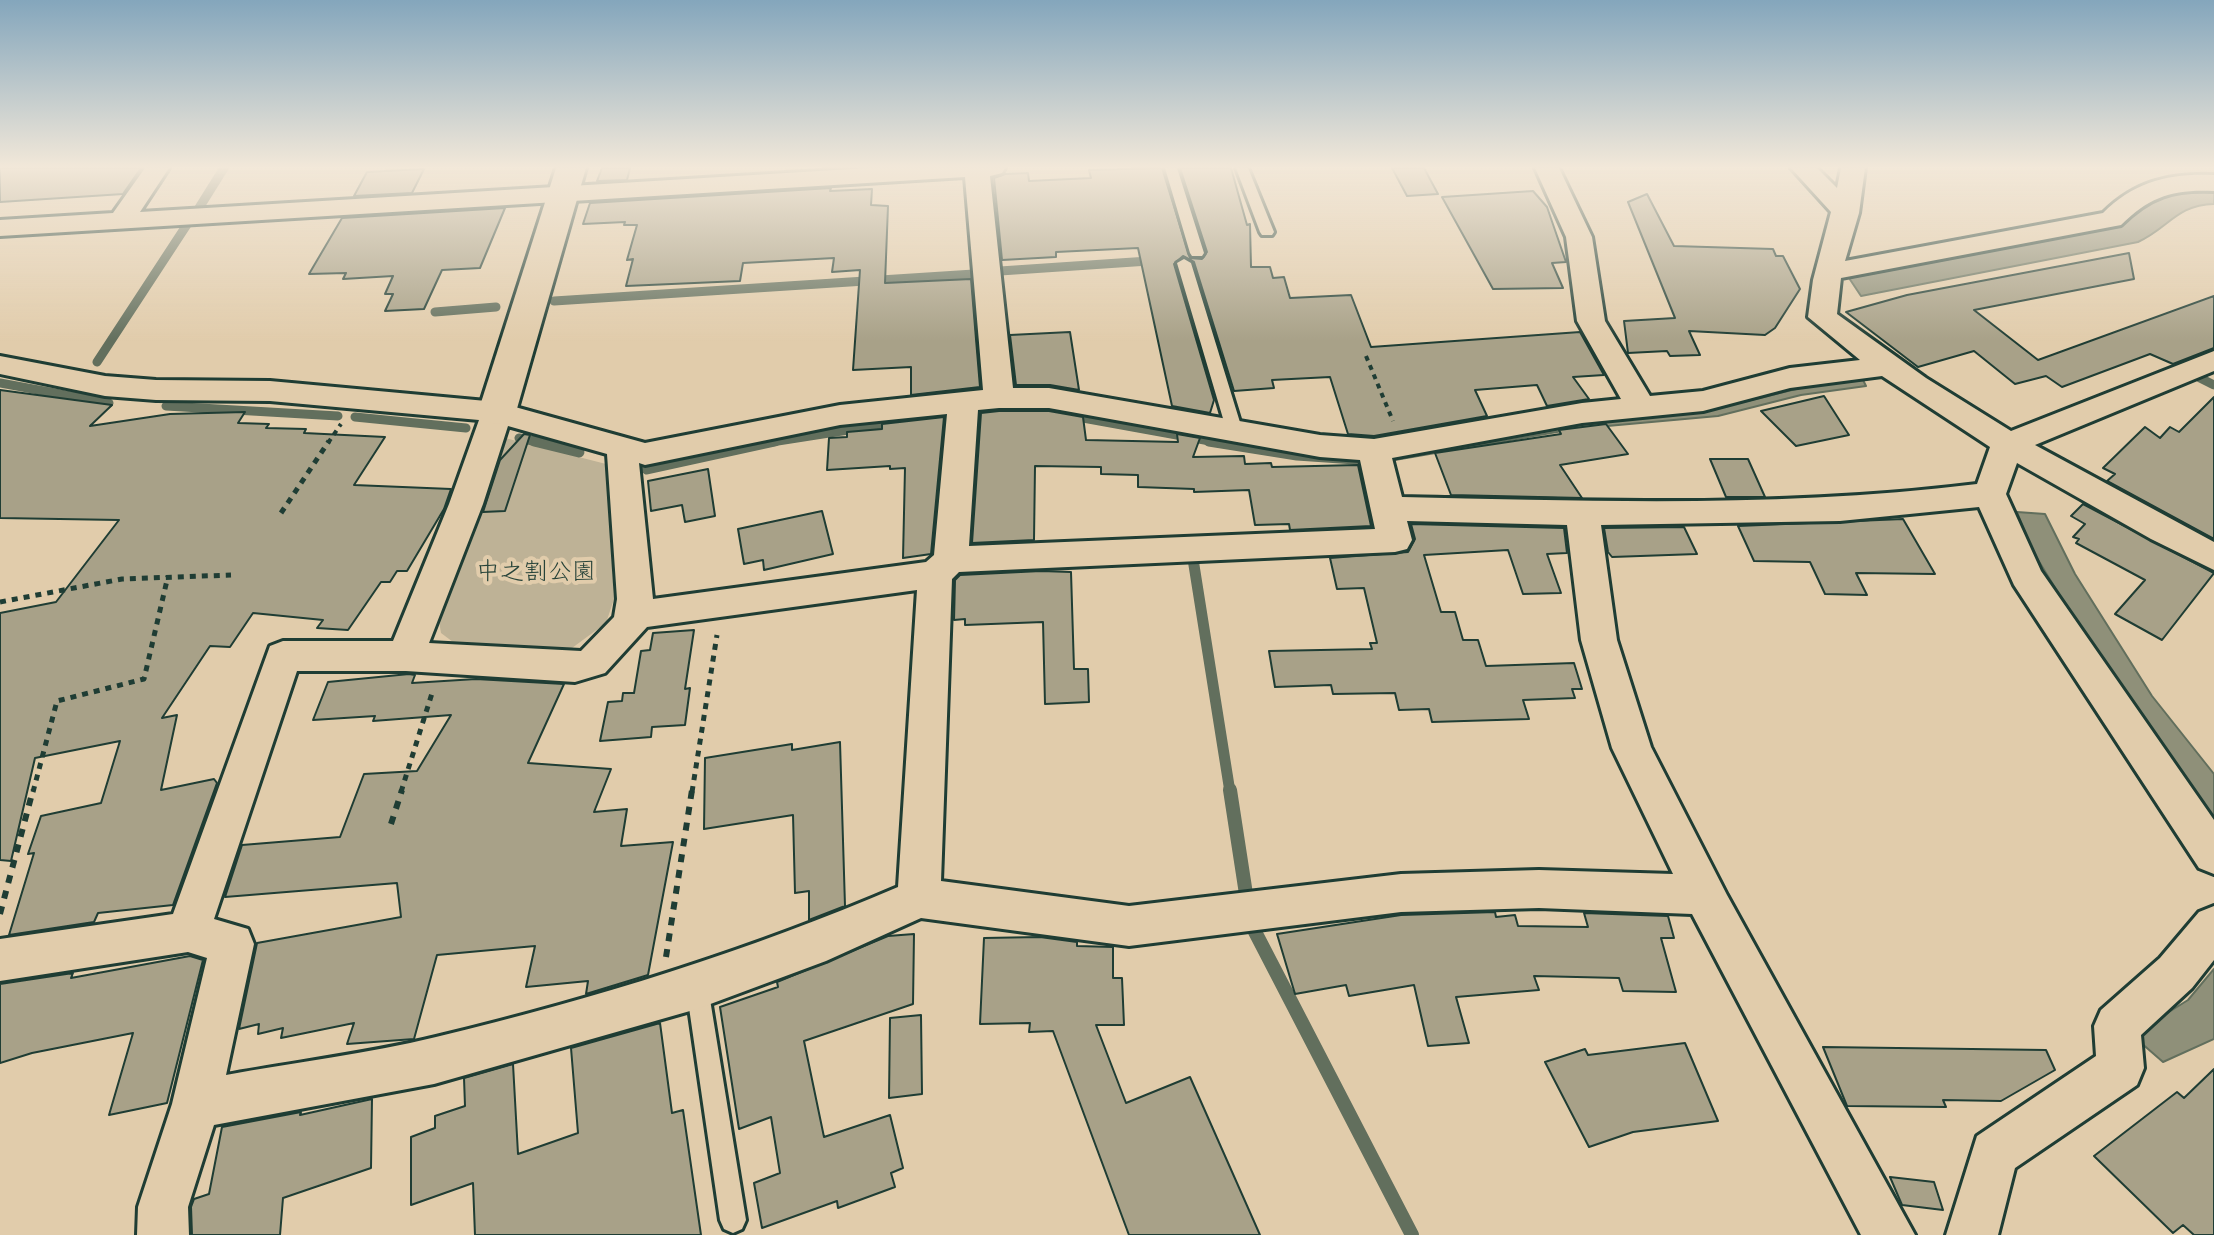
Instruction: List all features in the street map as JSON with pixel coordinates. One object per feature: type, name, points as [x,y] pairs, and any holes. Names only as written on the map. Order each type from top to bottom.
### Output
[{"type":"street","points":[[0,228],[41,226]]},
{"type":"street","points":[[406,656],[466,504],[553,226]]},
{"type":"street","points":[[919,898],[943,567],[981,401],[978,226]]},
{"type":"street","points":[[1574,226],[1579,237],[1591,321],[1641,407]]},
{"type":"street","points":[[1843,226],[1822,317],[1885,366],[2007,445],[2080,488],[2214,557]]},
{"type":"street","points":[[1830,272],[2077,226]]},
{"type":"street","points":[[2214,360],[2007,445],[1990,494],[2026,576],[2214,855]]},
{"type":"street","points":[[0,365],[105,386],[270,391],[497,412],[645,454],[840,415],[981,401],[1049,398],[1320,446],[1388,446],[1499,425],[1703,401],[1790,378],[1885,366]]},
{"type":"street","points":[[632,615],[943,567],[1395,540],[1387,509],[1388,446]]},
{"type":"street","points":[[188,932],[283,656],[406,656],[575,667],[592,663],[631,623],[635,599],[622,448]]},
{"type":"street","points":[[1387,509],[1712,513],[1867,509],[1990,494]]},
{"type":"street","points":[[1582,511],[1599,640],[1628,734],[1706,895],[1889,1235]]},
{"type":"street","points":[[196,1104],[434,1061],[678,992],[810,946],[919,898],[1129,926],[1401,893],[1539,889],[1706,895]]},
{"type":"street","points":[[1972,1235],[1994,1153],[2120,1068],[2117,1026],[2176,973],[2214,926]]},
{"type":"street","points":[[0,960],[188,932],[232,944],[196,1104],[163,1207],[163,1235]]},
{"type":"lane","points":[[1189,226],[1197,253]]},
{"type":"lane","points":[[1265,226],[1267,232]]},
{"type":"lane","points":[[1184,263],[1235,432]]},
{"type":"lane","points":[[678,992],[733,1220]]},
{"type":"path","points":[[1366,356],[1388,446]]},
{"type":"path","points":[[281,513],[357,400]]},
{"type":"path","points":[[0,602],[122,579],[231,575]]},
{"type":"path","points":[[0,914],[57,701],[144,679],[168,576]]},
{"type":"path","points":[[678,992],[722,603]]},
{"type":"path","points":[[391,824],[443,658]]},
{"type":"green space","name":"中之割公園","points":[[505,438],[606,464],[614,599],[606,623],[572,648],[537,649],[453,642],[441,633],[439,621]]},
{"type":"shaded area","points":[[2163,226],[2138,242],[1861,296],[1849,278],[2112,228]]},
{"type":"shaded area","points":[[1862,378],[1866,386],[1801,395],[1718,416],[1574,429],[1389,461],[1394,453],[1586,420],[1714,409],[1829,381]]},
{"type":"shaded area","points":[[2017,512],[2045,514],[2075,574],[2152,696],[2214,774],[2214,832],[2068,609],[2032,550]]},
{"type":"shaded area","points":[[2214,969],[2214,1039],[2163,1062],[2132,1035],[2188,1000]]},
{"type":"building","points":[[338,226],[498,226],[480,268],[442,270],[424,309],[385,311],[393,294],[385,294],[393,276],[343,279],[346,273],[309,274]]},
{"type":"building","points":[[637,226],[887,226],[885,283],[971,279],[980,387],[911,395],[911,367],[853,370],[860,270],[832,272],[834,258],[743,263],[740,281],[626,286],[633,259],[627,260]]},
{"type":"building","points":[[999,226],[1180,226],[1190,258],[1202,259],[1207,252],[1199,226],[1250,226],[1251,267],[1270,267],[1273,278],[1284,277],[1290,298],[1351,295],[1371,347],[1580,332],[1604,375],[1573,377],[1589,399],[1547,406],[1537,385],[1475,390],[1487,416],[1374,436],[1348,434],[1330,377],[1272,380],[1274,388],[1234,391],[1194,262],[1183,256],[1174,264],[1214,400],[1210,413],[1172,406],[1138,248],[1056,252],[1056,257],[1002,260]]},
{"type":"building","points":[[1458,226],[1553,226],[1566,262],[1552,263],[1563,288],[1493,289]]},
{"type":"building","points":[[1638,226],[1663,226],[1674,246],[1773,249],[1776,256],[1783,256],[1800,289],[1775,328],[1765,335],[1689,331],[1700,355],[1670,356],[1667,351],[1628,353],[1624,321],[1675,318]]},
{"type":"building","points":[[2129,253],[2134,279],[1974,310],[2038,360],[2214,296],[2214,348],[2173,364],[2150,354],[2062,387],[2046,376],[2015,384],[1974,351],[1918,367],[1846,312],[1907,295]]},
{"type":"building","points":[[1070,332],[1079,390],[1050,385],[1016,385],[1010,335]]},
{"type":"building","points":[[0,390],[112,405],[90,426],[170,414],[245,412],[238,423],[269,424],[266,428],[306,429],[304,433],[385,437],[354,485],[451,489],[444,509],[407,571],[397,571],[390,582],[381,582],[348,630],[317,628],[323,620],[253,613],[230,647],[210,646],[162,718],[177,715],[161,790],[214,779],[217,783],[173,905],[98,913],[94,922],[9,935],[34,853],[28,854],[41,816],[101,803],[120,741],[35,758],[11,861],[0,860],[0,613],[56,602],[119,520],[0,518]]},
{"type":"building","points":[[1824,396],[1849,435],[1796,446],[1761,411]]},
{"type":"building","points":[[2214,397],[2214,539],[2107,481],[2115,474],[2103,468],[2145,427],[2160,438],[2170,427],[2179,432]]},
{"type":"building","points":[[1049,411],[1083,417],[1086,440],[1178,442],[1177,434],[1200,438],[1193,457],[1244,456],[1245,464],[1271,463],[1272,467],[1358,465],[1371,526],[1290,530],[1289,524],[1255,525],[1249,490],[1194,492],[1194,489],[1138,487],[1138,475],[1101,474],[1101,467],[1035,466],[1034,540],[972,543],[981,413]]},
{"type":"building","points":[[944,417],[931,554],[903,558],[905,468],[827,470],[829,438],[847,437],[847,432],[882,429],[882,424]]},
{"type":"building","points":[[1606,424],[1628,454],[1560,465],[1582,498],[1451,495],[1435,453],[1561,434],[1559,430]]},
{"type":"building","points":[[524,434],[530,435],[505,511],[483,512],[500,460]]},
{"type":"building","points":[[1710,459],[1748,459],[1765,497],[1726,497]]},
{"type":"building","points":[[708,469],[715,516],[685,522],[682,505],[651,511],[648,481]]},
{"type":"building","points":[[2083,504],[2214,573],[2162,640],[2115,614],[2145,580],[2076,543],[2079,539],[2073,537],[2085,524],[2071,516]]},
{"type":"building","points":[[822,511],[833,554],[764,570],[763,560],[744,564],[738,529]]},
{"type":"building","points":[[1903,519],[1935,574],[1856,573],[1867,595],[1825,594],[1810,562],[1754,561],[1738,526]]},
{"type":"building","points":[[1411,524],[1564,528],[1567,553],[1547,554],[1561,593],[1523,594],[1508,550],[1424,555],[1441,612],[1455,612],[1463,640],[1478,640],[1486,666],[1574,663],[1582,689],[1572,689],[1575,698],[1523,700],[1529,719],[1432,722],[1429,709],[1399,710],[1395,693],[1333,694],[1331,685],[1275,687],[1269,651],[1372,649],[1370,643],[1377,643],[1364,588],[1337,589],[1330,558],[1408,552],[1415,539]]},
{"type":"building","points":[[1684,527],[1697,554],[1612,557],[1608,552],[1604,528]]},
{"type":"building","points":[[1071,572],[1074,669],[1088,669],[1089,702],[1045,704],[1043,622],[965,625],[965,619],[954,620],[955,580],[960,575]]},
{"type":"building","points":[[694,630],[685,689],[690,688],[685,725],[652,727],[651,737],[600,741],[608,702],[622,701],[623,693],[634,693],[641,651],[650,650],[653,633]]},
{"type":"building","points":[[415,675],[412,683],[476,679],[564,684],[528,763],[611,769],[594,812],[627,809],[621,846],[673,842],[648,975],[586,994],[588,981],[526,987],[535,946],[437,955],[414,1039],[347,1044],[354,1023],[281,1038],[283,1028],[258,1034],[259,1024],[239,1029],[257,943],[401,917],[397,883],[225,897],[242,845],[340,837],[364,774],[417,771],[451,715],[373,721],[375,716],[313,720],[328,682]]},
{"type":"building","points":[[840,742],[845,906],[809,920],[809,891],[795,893],[793,815],[704,829],[705,758],[792,744],[792,750]]},
{"type":"building","points":[[1495,912],[1496,917],[1515,915],[1518,926],[1588,927],[1584,913],[1668,916],[1674,938],[1661,938],[1676,992],[1623,991],[1619,978],[1534,976],[1539,990],[1456,997],[1469,1043],[1428,1046],[1414,985],[1349,996],[1346,985],[1295,994],[1277,934],[1401,915]]},
{"type":"building","points":[[914,934],[913,1004],[804,1041],[824,1137],[890,1115],[903,1168],[891,1173],[895,1187],[838,1208],[837,1201],[762,1228],[754,1183],[780,1173],[771,1117],[739,1129],[720,1007],[778,987],[777,982],[888,936]]},
{"type":"building","points":[[1040,937],[1077,942],[1077,946],[1113,947],[1113,978],[1122,978],[1124,1025],[1096,1025],[1126,1103],[1190,1077],[1260,1235],[1129,1235],[1053,1031],[1029,1032],[1030,1023],[980,1024],[984,938]]},
{"type":"building","points":[[190,956],[203,960],[167,1103],[109,1115],[133,1033],[32,1053],[0,1063],[0,984],[73,973],[71,978]]},
{"type":"building","points":[[921,1015],[922,1094],[889,1098],[890,1018]]},
{"type":"building","points":[[660,1023],[672,1113],[683,1110],[701,1235],[475,1235],[473,1183],[411,1205],[411,1137],[435,1128],[435,1116],[465,1106],[464,1078],[513,1064],[518,1154],[578,1133],[571,1048]]},
{"type":"building","points":[[1685,1043],[1718,1121],[1633,1132],[1589,1147],[1545,1062],[1585,1049],[1588,1055]]},
{"type":"building","points":[[1823,1047],[2046,1050],[2055,1070],[2001,1101],[1943,1100],[1946,1107],[1847,1106]]},
{"type":"building","points":[[2214,1069],[2214,1235],[2194,1235],[2183,1225],[2173,1233],[2094,1156],[2177,1092],[2184,1098]]},
{"type":"building","points":[[372,1099],[371,1168],[283,1198],[280,1235],[192,1235],[191,1207],[194,1199],[209,1194],[222,1127],[301,1112],[300,1115]]},
{"type":"building","points":[[1890,1177],[1934,1182],[1943,1210],[1902,1205]]},
{"type":"waterway","points":[[97,362],[186,226]]},
{"type":"waterway","points":[[1199,226],[1210,263]]},
{"type":"waterway","points":[[1000,271],[1208,257]]},
{"type":"waterway","points":[[554,301],[974,274]]},
{"type":"waterway","points":[[435,312],[496,307]]},
{"type":"waterway","points":[[2200,378],[2214,385]]},
{"type":"waterway","points":[[0,383],[109,403]]},
{"type":"waterway","points":[[166,406],[338,416]]},
{"type":"waterway","points":[[976,411],[1050,412],[1217,442]]},
{"type":"waterway","points":[[768,443],[944,415]]},
{"type":"waterway","points":[[355,417],[466,428]]},
{"type":"waterway","points":[[519,438],[542,443]]},
{"type":"waterway","points":[[534,441],[579,452]]},
{"type":"waterway","points":[[768,443],[775,441]]},
{"type":"waterway","points":[[1209,441],[1217,442]]},
{"type":"waterway","points":[[1217,442],[1297,455],[1355,459]]},
{"type":"waterway","points":[[1217,442],[1221,443]]},
{"type":"waterway","points":[[647,469],[768,443]]},
{"type":"waterway","points":[[1193,559],[1230,792]]},
{"type":"waterway","points":[[1230,790],[1246,894]]},
{"type":"waterway","points":[[1252,926],[1412,1235]]}]
